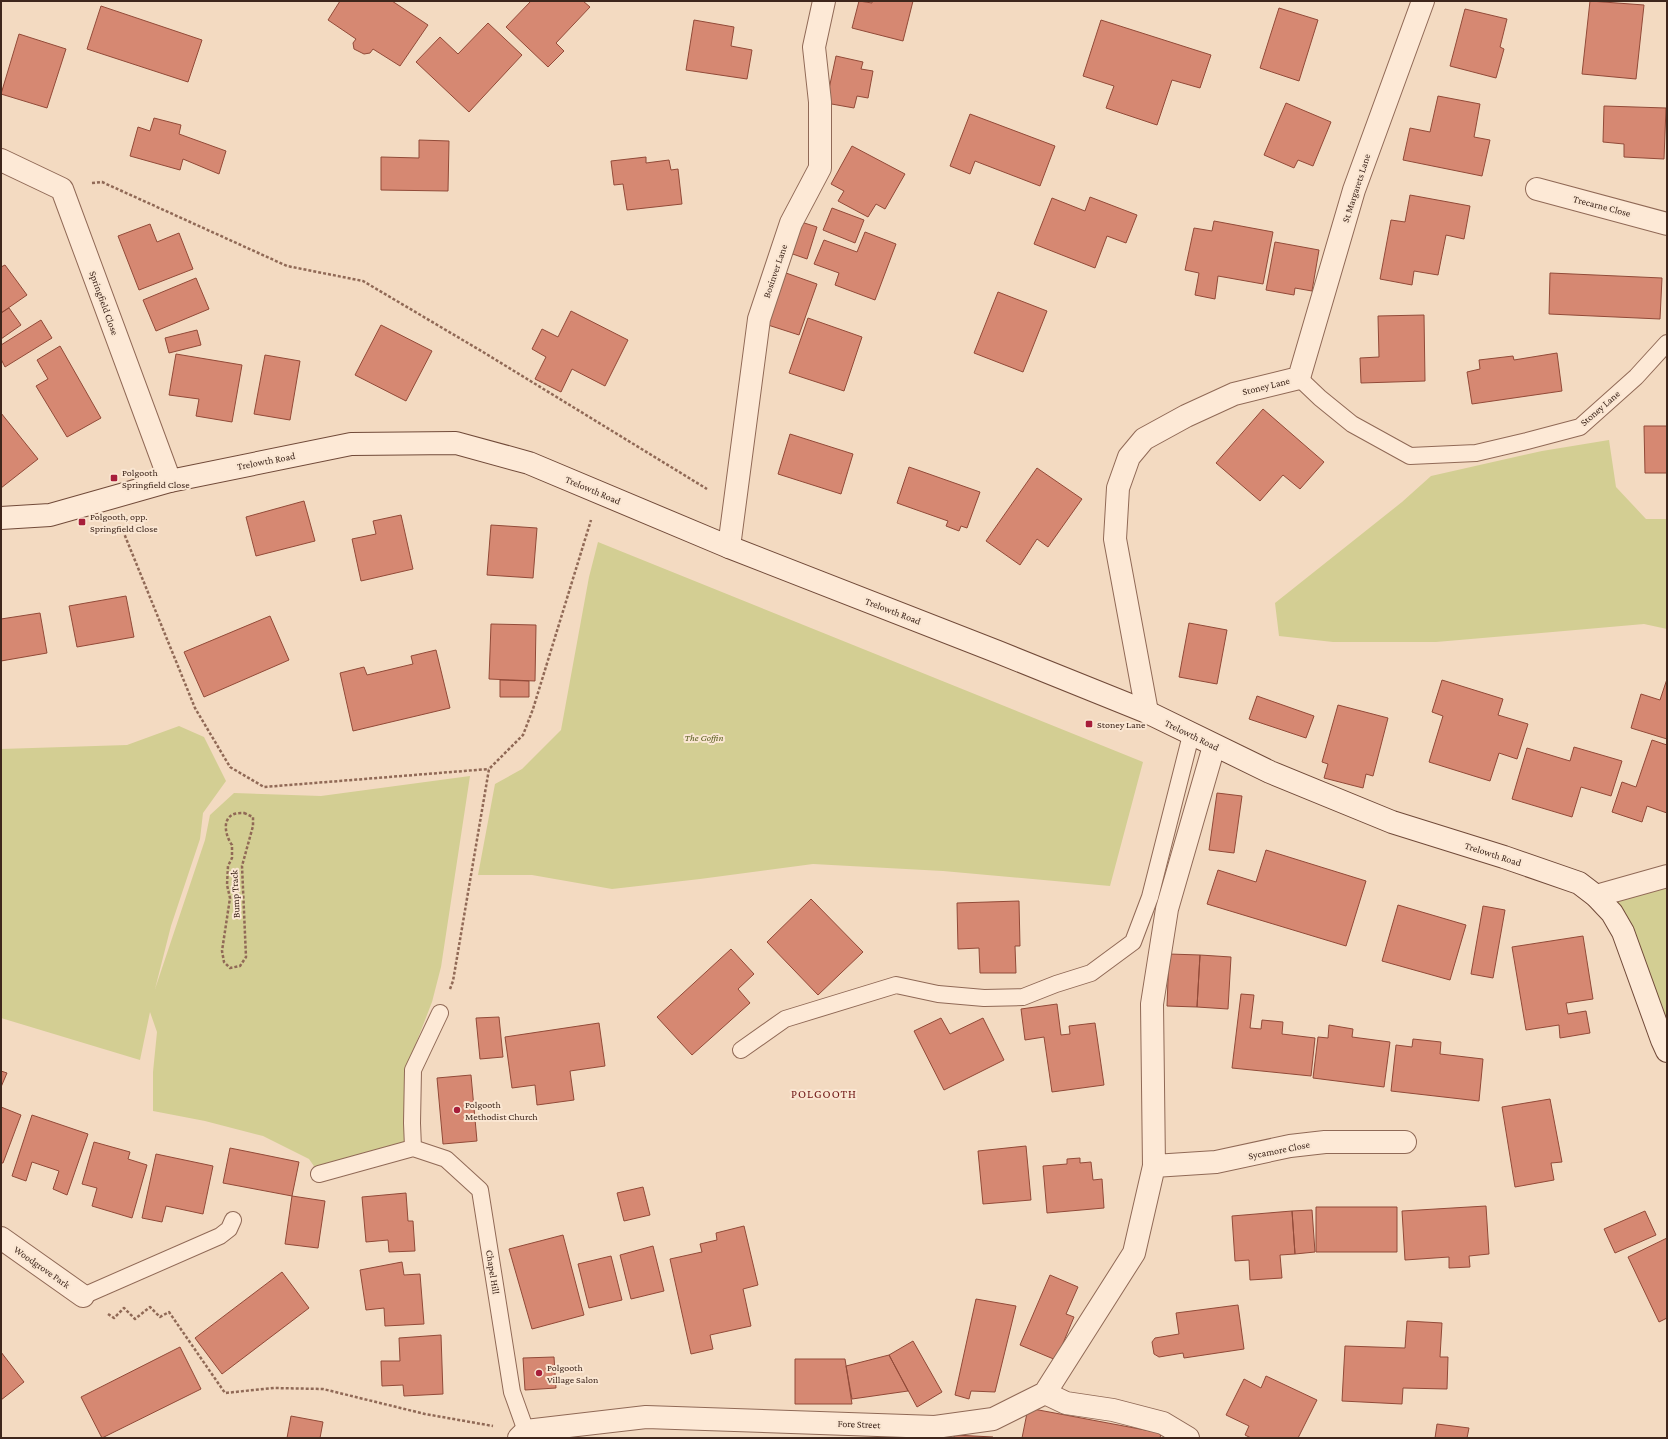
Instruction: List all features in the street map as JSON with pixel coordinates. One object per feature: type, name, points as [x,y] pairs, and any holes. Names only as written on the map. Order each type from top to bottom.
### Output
[{"type":"street","name":"Bosinver Lane","points":[[728,547],[759,319],[791,223],[820,168],[820,102],[814,47],[824,1]]},
{"type":"street","name":"St Margarets Lane","points":[[1299,378],[1354,190],[1423,1]]},
{"type":"street","points":[[1,160],[62,188]]},
{"type":"street","name":"Springfield Close","points":[[62,188],[170,481]]},
{"type":"street","name":"Trecarne Close","points":[[1537,188],[1667,224]]},
{"type":"street","name":"Stoney Lane","points":[[1147,712],[1115,539],[1118,488],[1129,457],[1144,439],[1186,416],[1234,394],[1299,378]]},
{"type":"street","name":"Trelowth Road","points":[[1,518],[50,515],[170,481],[351,444],[456,443],[529,463],[728,547],[998,652],[1147,712],[1191,735],[1270,772],[1392,822],[1547,872],[1578,884],[1596,896],[1612,913],[1623,932],[1667,1051]]},
{"type":"street","points":[[1188,1438],[1164,1423],[1113,1410],[1066,1403],[1045,1393],[1134,1253],[1154,1166],[1152,1004],[1167,909],[1214,746]]},
{"type":"street","points":[[1596,896],[1667,876]]},
{"type":"street","name":"Sycamore Close","points":[[1154,1166],[1216,1162],[1290,1146],[1325,1142],[1406,1142]]},
{"type":"street","name":"Woodgrove Park","points":[[1,1238],[83,1296]]},
{"type":"street","name":"Fore Street","points":[[522,1435],[646,1417],[935,1432],[993,1419],[1045,1393]]},
{"type":"lane","name":"Stoney Lane","points":[[1299,378],[1320,398],[1352,424],[1410,456],[1476,453],[1527,442],[1580,426],[1636,377],[1667,343]]},
{"type":"lane","points":[[741,1050],[785,1019],[896,985],[938,994],[984,998],[1023,997],[1056,984],[1091,973],[1133,942],[1150,897],[1191,735]]},
{"type":"lane","points":[[319,1174],[413,1148],[412,1123],[414,1070],[440,1013]]},
{"type":"lane","name":"Chapel Hill","points":[[413,1148],[446,1159],[480,1190],[512,1392],[522,1435]]},
{"type":"lane","points":[[83,1296],[220,1236],[229,1229],[233,1220]]},
{"type":"path","points":[[62,188],[102,182],[287,266],[363,281],[483,352],[734,505]]},
{"type":"path","points":[[440,1013],[453,981],[489,769],[523,735],[533,709],[599,493]]},
{"type":"path","points":[[109,498],[195,708],[230,767],[264,787],[489,769]]},
{"type":"path","name":"Bump Track","points":[[244,813],[253,817],[253,826],[242,866],[246,957],[240,966],[230,968],[224,962],[222,951],[227,917],[230,898],[227,885],[228,866],[232,858],[232,845],[228,840],[225,828],[229,818],[234,814],[244,813]]},
{"type":"path","points":[[83,1296],[114,1318],[124,1308],[135,1318],[150,1307],[160,1317],[169,1312],[225,1393],[274,1388],[323,1389],[425,1414],[522,1435]]},
{"type":"green space","points":[[1609,440],[1616,487],[1646,519],[1667,519],[1667,629],[1644,624],[1436,642],[1333,642],[1279,636],[1275,603],[1402,502],[1431,476],[1542,451]]},
{"type":"green space","name":"The Goffin","points":[[598,542],[1143,762],[1110,886],[943,871],[813,864],[612,889],[532,875],[478,875],[495,784],[522,769],[561,730],[589,577]]},
{"type":"green space","points":[[179,726],[204,737],[226,781],[203,813],[200,839],[171,926],[155,989],[205,840],[210,815],[234,793],[321,796],[470,776],[441,967],[432,1002],[405,1072],[406,1143],[316,1169],[309,1159],[263,1136],[205,1121],[153,1111],[153,1072],[157,1032],[150,1012],[140,1060],[1,1018],[1,749],[127,745]]},
{"type":"green space","points":[[1667,876],[1667,1051],[1596,896]]},
{"type":"building","points":[[340,1],[392,1],[428,25],[400,66],[373,49],[370,53],[364,54],[354,49],[353,43],[356,39],[328,20]]},
{"type":"building","points":[[531,1],[583,1],[590,7],[556,43],[564,51],[548,67],[506,27]]},
{"type":"building","points":[[859,1],[872,3],[872,1],[913,1],[903,41],[852,28]]},
{"type":"building","points":[[1590,1],[1644,5],[1636,79],[1582,74]]},
{"type":"building","points":[[101,6],[202,40],[188,82],[87,49]]},
{"type":"building","points":[[1279,8],[1318,20],[1299,81],[1260,68]]},
{"type":"building","points":[[1465,9],[1507,19],[1500,47],[1504,49],[1496,78],[1450,66]]},
{"type":"building","points":[[694,20],[734,27],[731,46],[752,50],[747,79],[686,70]]},
{"type":"building","points":[[1101,20],[1211,55],[1200,88],[1172,80],[1157,125],[1106,108],[1114,86],[1083,76]]},
{"type":"building","points":[[488,23],[522,55],[469,112],[416,62],[440,37],[458,54]]},
{"type":"building","points":[[19,34],[66,49],[47,108],[1,94]]},
{"type":"building","points":[[836,56],[863,62],[861,69],[873,71],[868,98],[857,96],[854,108],[826,103]]},
{"type":"building","points":[[1438,96],[1480,104],[1474,137],[1490,140],[1482,176],[1403,160],[1410,128],[1430,132]]},
{"type":"building","points":[[1286,103],[1331,122],[1313,166],[1298,160],[1294,168],[1264,155]]},
{"type":"building","points":[[1604,106],[1666,108],[1664,159],[1624,157],[1624,144],[1603,142]]},
{"type":"building","points":[[970,114],[1055,146],[1040,186],[975,161],[970,174],[950,166]]},
{"type":"building","points":[[154,118],[181,125],[179,134],[226,151],[219,174],[183,159],[180,170],[130,156],[138,127],[150,131]]},
{"type":"building","points":[[419,140],[449,141],[448,191],[381,190],[381,157],[419,158]]},
{"type":"building","points":[[852,146],[905,174],[885,209],[876,204],[868,217],[838,201],[844,191],[831,184]]},
{"type":"building","points":[[646,157],[646,163],[669,160],[671,170],[678,169],[682,204],[627,210],[623,184],[614,185],[611,161]]},
{"type":"building","points":[[1410,195],[1470,206],[1464,239],[1446,235],[1438,275],[1414,271],[1412,285],[1380,279],[1391,220],[1405,222]]},
{"type":"building","points":[[1090,197],[1137,215],[1126,243],[1107,236],[1095,268],[1034,244],[1052,198],[1085,211]]},
{"type":"building","points":[[832,208],[864,220],[855,243],[823,230]]},
{"type":"building","points":[[798,221],[817,227],[807,259],[787,252]]},
{"type":"building","points":[[1214,221],[1273,232],[1263,284],[1218,276],[1215,299],[1195,295],[1199,273],[1185,270],[1194,228],[1212,231]]},
{"type":"building","points":[[150,224],[157,242],[179,233],[193,269],[139,290],[118,236]]},
{"type":"building","points":[[865,232],[896,244],[875,300],[835,285],[839,273],[814,264],[824,240],[857,252]]},
{"type":"building","points":[[1275,242],[1319,250],[1312,291],[1295,288],[1294,295],[1266,290]]},
{"type":"building","points":[[5,265],[27,295],[1,313],[1,267]]},
{"type":"building","points":[[786,273],[817,284],[799,335],[768,325]]},
{"type":"building","points":[[1550,273],[1662,278],[1660,319],[1549,314]]},
{"type":"building","points":[[196,278],[209,309],[156,331],[143,300]]},
{"type":"building","points":[[998,292],[1047,311],[1023,372],[974,353]]},
{"type":"building","points":[[9,308],[21,325],[1,339],[1,313]]},
{"type":"building","points":[[571,311],[628,340],[605,386],[572,369],[561,392],[535,379],[546,357],[532,349],[542,329],[558,337]]},
{"type":"building","points":[[1424,315],[1425,381],[1361,383],[1360,358],[1379,357],[1378,316]]},
{"type":"building","points":[[808,318],[862,337],[844,391],[789,373]]},
{"type":"building","points":[[41,320],[52,338],[5,367],[1,359],[1,345]]},
{"type":"building","points":[[381,325],[432,351],[406,401],[355,375]]},
{"type":"building","points":[[197,330],[201,345],[169,353],[165,338]]},
{"type":"building","points":[[60,346],[101,418],[67,437],[36,386],[48,379],[37,360]]},
{"type":"building","points":[[1557,353],[1562,391],[1472,404],[1467,372],[1480,369],[1479,360],[1513,356],[1514,360]]},
{"type":"building","points":[[176,354],[242,365],[232,422],[196,416],[199,399],[169,395]]},
{"type":"building","points":[[265,355],[300,361],[290,420],[254,414]]},
{"type":"building","points":[[1263,409],[1324,462],[1300,489],[1283,475],[1260,501],[1216,463]]},
{"type":"building","points":[[1,413],[38,459],[1,488]]},
{"type":"building","points":[[1644,426],[1667,426],[1667,473],[1645,473]]},
{"type":"building","points":[[790,434],[853,454],[841,494],[778,474]]},
{"type":"building","points":[[909,467],[980,492],[967,528],[961,526],[959,531],[946,526],[948,521],[897,503]]},
{"type":"building","points":[[1037,468],[1082,499],[1048,547],[1037,539],[1020,565],[986,541]]},
{"type":"building","points":[[304,501],[315,541],[256,556],[246,517]]},
{"type":"building","points":[[401,515],[413,569],[361,581],[352,539],[376,534],[373,521]]},
{"type":"building","points":[[491,525],[537,528],[533,578],[487,575]]},
{"type":"building","points":[[126,596],[134,637],[77,647],[69,606]]},
{"type":"building","points":[[40,613],[47,653],[1,661],[1,619]]},
{"type":"building","points":[[270,616],[289,660],[204,697],[184,652]]},
{"type":"building","points":[[1189,623],[1227,630],[1217,684],[1179,677]]},
{"type":"building","points":[[491,624],[536,625],[535,681],[489,679]]},
{"type":"building","points":[[436,650],[450,708],[353,731],[340,673],[364,667],[367,675],[413,664],[411,656]]},
{"type":"building","points":[[1667,679],[1667,739],[1631,728],[1641,694],[1660,700]]},
{"type":"building","points":[[500,680],[529,681],[529,697],[500,697]]},
{"type":"building","points":[[1442,680],[1503,699],[1498,715],[1528,724],[1517,759],[1499,753],[1490,781],[1429,762],[1443,716],[1432,712]]},
{"type":"building","points":[[1257,696],[1314,716],[1306,738],[1249,719]]},
{"type":"building","points":[[1338,705],[1388,718],[1373,776],[1366,774],[1363,788],[1324,778],[1328,764],[1322,762]]},
{"type":"building","points":[[1652,740],[1667,745],[1667,813],[1647,806],[1642,822],[1612,812],[1622,782],[1636,787]]},
{"type":"building","points":[[1574,747],[1622,761],[1611,796],[1581,787],[1572,817],[1512,799],[1527,748],[1570,761]]},
{"type":"building","points":[[1217,793],[1242,796],[1234,853],[1209,850]]},
{"type":"building","points":[[1266,850],[1366,881],[1346,946],[1207,904],[1218,870],[1256,882]]},
{"type":"building","points":[[811,899],[863,952],[818,995],[767,942]]},
{"type":"building","points":[[1019,901],[1020,946],[1015,946],[1016,973],[980,973],[979,948],[958,949],[957,903]]},
{"type":"building","points":[[1398,905],[1466,925],[1450,980],[1382,961]]},
{"type":"building","points":[[1483,906],[1505,910],[1493,978],[1471,974]]},
{"type":"building","points":[[1583,936],[1593,999],[1566,1003],[1568,1014],[1586,1011],[1590,1033],[1560,1038],[1559,1025],[1526,1030],[1512,947]]},
{"type":"building","points":[[731,949],[754,974],[738,989],[750,1003],[692,1055],[657,1017]]},
{"type":"building","points":[[1169,954],[1200,955],[1197,1007],[1167,1006]]},
{"type":"building","points":[[1200,955],[1231,957],[1228,1009],[1197,1007]]},
{"type":"building","points":[[1241,994],[1254,995],[1250,1028],[1261,1029],[1262,1020],[1283,1022],[1282,1034],[1315,1038],[1311,1076],[1232,1068]]},
{"type":"building","points":[[1057,1004],[1061,1035],[1070,1034],[1069,1026],[1095,1023],[1104,1085],[1052,1092],[1044,1037],[1025,1040],[1021,1009]]},
{"type":"building","points":[[499,1017],[503,1057],[480,1059],[476,1018]]},
{"type":"building","points":[[941,1018],[950,1034],[983,1018],[1004,1060],[944,1090],[914,1031]]},
{"type":"building","points":[[599,1023],[605,1066],[570,1071],[574,1100],[537,1105],[535,1085],[512,1088],[505,1037]]},
{"type":"building","points":[[1329,1025],[1353,1029],[1352,1037],[1390,1042],[1384,1087],[1313,1078],[1318,1037],[1328,1038]]},
{"type":"building","points":[[1413,1039],[1441,1042],[1440,1054],[1483,1059],[1479,1101],[1391,1091],[1396,1045],[1412,1047]]},
{"type":"building","points":[[1,1071],[7,1073],[1,1087]]},
{"type":"building","name":"Polgooth Methodist Church","points":[[471,1075],[477,1141],[443,1144],[437,1078]]},
{"type":"building","points":[[1550,1099],[1562,1162],[1551,1163],[1554,1180],[1515,1187],[1502,1107]]},
{"type":"building","points":[[1,1107],[21,1115],[3,1163],[1,1163]]},
{"type":"building","points":[[32,1115],[88,1134],[67,1195],[53,1189],[59,1171],[32,1162],[26,1181],[12,1176]]},
{"type":"building","points":[[94,1142],[130,1152],[128,1159],[147,1165],[132,1218],[92,1206],[97,1188],[82,1184]]},
{"type":"building","points":[[1026,1146],[1031,1200],[983,1204],[978,1151]]},
{"type":"building","points":[[230,1148],[299,1162],[292,1196],[223,1183]]},
{"type":"building","points":[[156,1154],[213,1166],[203,1214],[166,1206],[162,1222],[142,1218]]},
{"type":"building","points":[[1080,1158],[1080,1163],[1091,1162],[1093,1180],[1102,1179],[1104,1208],[1047,1213],[1043,1166],[1067,1164],[1067,1159]]},
{"type":"building","points":[[643,1187],[650,1215],[624,1221],[617,1193]]},
{"type":"building","points":[[406,1193],[408,1221],[413,1221],[415,1251],[389,1252],[388,1240],[366,1242],[362,1197]]},
{"type":"building","points":[[292,1196],[325,1201],[318,1248],[285,1244]]},
{"type":"building","points":[[1486,1206],[1489,1254],[1469,1256],[1470,1267],[1449,1268],[1449,1257],[1405,1260],[1402,1211]]},
{"type":"building","points":[[1316,1207],[1397,1207],[1397,1252],[1316,1252]]},
{"type":"building","points":[[1312,1210],[1315,1252],[1295,1254],[1292,1211]]},
{"type":"building","points":[[1292,1211],[1295,1254],[1280,1255],[1282,1278],[1250,1280],[1249,1260],[1235,1261],[1232,1216]]},
{"type":"building","points":[[1645,1211],[1656,1235],[1615,1253],[1604,1229]]},
{"type":"building","points":[[744,1226],[758,1285],[743,1289],[751,1326],[710,1335],[713,1349],[691,1354],[670,1259],[702,1252],[700,1244],[717,1240],[716,1233]]},
{"type":"building","points":[[563,1235],[584,1315],[532,1329],[509,1249]]},
{"type":"building","points":[[1667,1238],[1667,1318],[1659,1322],[1628,1257]]},
{"type":"building","points":[[653,1246],[664,1291],[631,1299],[620,1255]]},
{"type":"building","points":[[611,1256],[622,1300],[589,1308],[578,1264]]},
{"type":"building","points":[[402,1262],[404,1275],[420,1274],[424,1324],[385,1326],[384,1308],[366,1310],[360,1270]]},
{"type":"building","points":[[282,1272],[309,1308],[222,1374],[195,1338]]},
{"type":"building","points":[[1050,1275],[1078,1287],[1066,1314],[1074,1317],[1056,1360],[1020,1345]]},
{"type":"building","points":[[976,1299],[1016,1306],[995,1392],[971,1391],[969,1399],[955,1395]]},
{"type":"building","points":[[1238,1305],[1244,1349],[1184,1358],[1183,1353],[1159,1357],[1154,1354],[1152,1342],[1155,1338],[1179,1334],[1176,1313]]},
{"type":"building","points":[[1407,1321],[1442,1323],[1440,1357],[1448,1357],[1447,1389],[1403,1388],[1402,1404],[1342,1401],[1345,1346],[1405,1348]]},
{"type":"building","points":[[441,1335],[443,1394],[404,1396],[403,1385],[382,1386],[381,1361],[400,1361],[399,1338]]},
{"type":"building","points":[[913,1341],[942,1392],[917,1407],[889,1355]]},
{"type":"building","points":[[180,1347],[201,1389],[102,1438],[81,1397]]},
{"type":"building","points":[[1,1352],[24,1382],[1,1400]]},
{"type":"building","points":[[889,1355],[908,1391],[852,1399],[846,1366]]},
{"type":"building","name":"Polgooth Village Salon","points":[[554,1357],[556,1388],[525,1390],[523,1358]]},
{"type":"building","points":[[795,1359],[845,1359],[852,1404],[795,1404]]},
{"type":"building","points":[[1266,1376],[1317,1400],[1298,1438],[1251,1438],[1245,1435],[1249,1426],[1226,1415],[1244,1379],[1261,1388]]},
{"type":"building","points":[[1028,1408],[1161,1433],[1160,1438],[1022,1438]]},
{"type":"building","points":[[291,1416],[323,1422],[320,1438],[287,1438]]},
{"type":"building","points":[[1437,1424],[1469,1428],[1467,1438],[1435,1438]]},
{"type":"building","points":[[954,1435],[993,1437],[993,1438],[954,1438]]},
{"type":"place","name":"Polgooth Springfield Close","points":[[114,478]]},
{"type":"place","name":"Polgooth, opp. Springfield Close","points":[[82,522]]},
{"type":"place","name":"Stoney Lane","points":[[1089,724]]},
{"type":"place","name":"Polgooth Methodist Church","points":[[457,1110]]},
{"type":"place","name":"Polgooth Village Salon","points":[[539,1373]]},
{"type":"district","name":"POLGOOTH","points":[[824,1094]]}]
